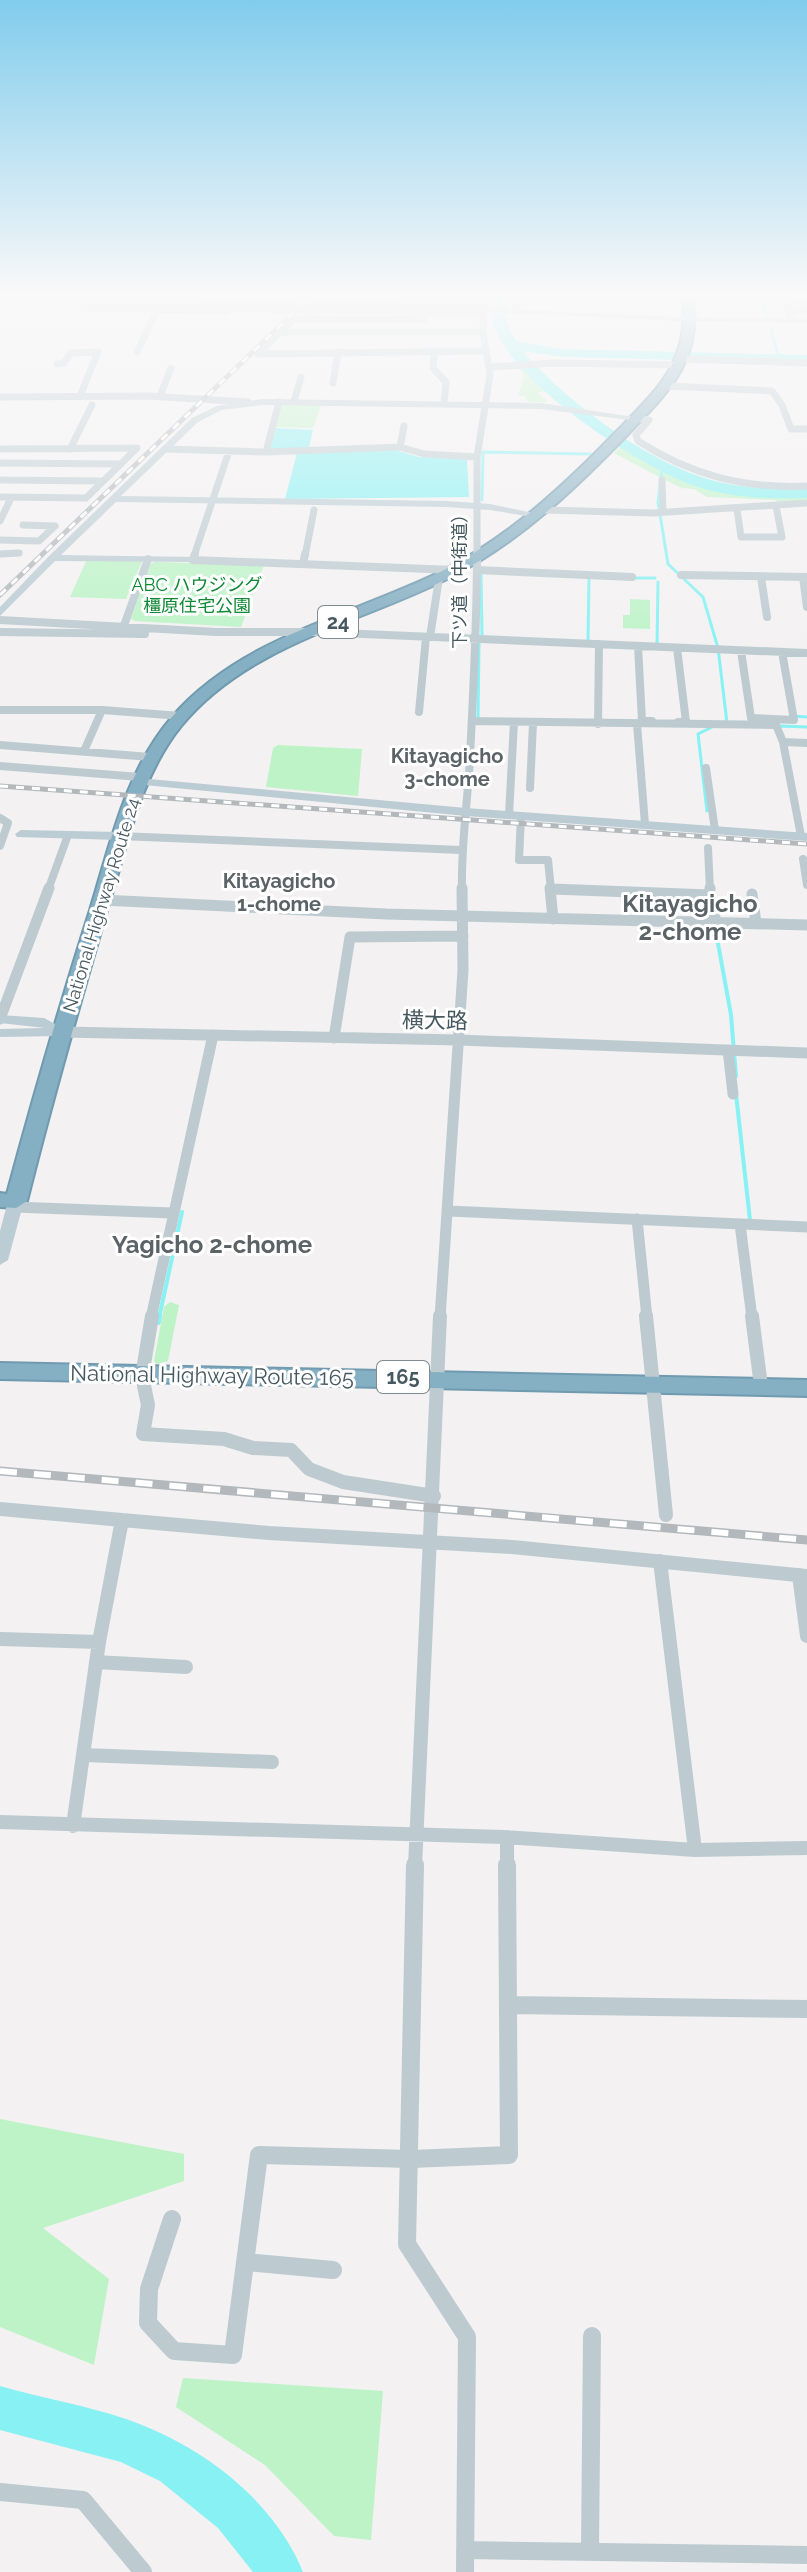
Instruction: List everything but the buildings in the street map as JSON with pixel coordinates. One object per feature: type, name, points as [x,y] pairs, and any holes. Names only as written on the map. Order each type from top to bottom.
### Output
[{"type":"highway","name":"National Highway Route 24","points":[[10,1203],[119,836],[150,757],[181,716],[226,676],[316,632],[455,570],[477,564],[542,513],[639,416]]},
{"type":"highway","name":"National Highway Route 165","points":[[0,1371],[142,1376],[241,1374],[655,1382],[807,1388]]},
{"type":"street","points":[[70,449],[86,416]]},
{"type":"street","points":[[0,613],[52,558],[200,416]]},
{"type":"street","points":[[266,452],[275,416]]},
{"type":"street","name":"下ツ道（中街道）","points":[[465,2572],[467,2337],[407,2244],[416,1834],[434,1496],[436,1378],[463,936],[461,850],[473,721],[477,457],[483,416]]},
{"type":"street","points":[[615,416],[633,422],[649,420],[636,435],[638,441],[684,468],[731,483],[771,487],[807,486]]},
{"type":"street","points":[[786,416],[791,429],[807,429]]},
{"type":"street","points":[[400,447],[404,426]]},
{"type":"street","points":[[105,448],[109,436]]},
{"type":"street","points":[[165,449],[266,452],[400,447],[424,454],[477,457]]},
{"type":"street","points":[[0,449],[137,448],[86,498],[0,497]]},
{"type":"street","points":[[0,521],[38,449]]},
{"type":"street","points":[[193,560],[229,451]]},
{"type":"street","points":[[0,463],[121,464]]},
{"type":"street","points":[[0,480],[103,481]]},
{"type":"street","points":[[662,480],[663,512]]},
{"type":"street","points":[[115,499],[476,505],[542,513],[663,512],[807,503]]},
{"type":"street","points":[[737,509],[741,537],[782,537],[776,506]]},
{"type":"street","points":[[303,564],[314,510]]},
{"type":"street","points":[[0,540],[39,541],[55,526],[23,525]]},
{"type":"street","points":[[0,554],[19,553]]},
{"type":"street","points":[[52,558],[455,570]]},
{"type":"street","points":[[123,630],[148,559]]},
{"type":"street","points":[[477,564],[632,577]]},
{"type":"street","points":[[681,575],[805,577],[807,607]]},
{"type":"street","points":[[761,577],[767,617]]},
{"type":"street","points":[[419,712],[439,578]]},
{"type":"street","points":[[0,620],[123,630]]},
{"type":"street","points":[[0,632],[316,632],[807,653]]},
{"type":"street","points":[[598,724],[599,644]]},
{"type":"street","points":[[638,646],[642,721],[686,722],[677,648]]},
{"type":"street","points":[[741,651],[751,718],[794,720],[782,652]]},
{"type":"street","points":[[0,710],[102,710],[181,716]]},
{"type":"street","points":[[84,751],[102,710]]},
{"type":"street","points":[[0,766],[466,812],[804,836],[803,821],[776,725],[473,721]]},
{"type":"street","points":[[514,722],[519,860],[548,860],[553,919]]},
{"type":"street","points":[[530,788],[533,723]]},
{"type":"street","points":[[637,724],[645,824]]},
{"type":"street","points":[[783,742],[807,743]]},
{"type":"street","points":[[0,745],[150,757]]},
{"type":"street","points":[[706,768],[715,830]]},
{"type":"street","points":[[0,818],[8,823],[0,846]]},
{"type":"street","points":[[21,834],[461,850]]},
{"type":"street","points":[[63,1032],[44,1022],[0,1019],[68,835]]},
{"type":"street","points":[[708,848],[710,895],[716,922]]},
{"type":"street","points":[[803,859],[807,885]]},
{"type":"street","points":[[552,889],[710,895]]},
{"type":"street","points":[[752,894],[756,923]]},
{"type":"street","points":[[102,900],[463,916],[807,925]]},
{"type":"street","points":[[334,1038],[350,937],[463,936]]},
{"type":"street","points":[[0,1033],[63,1032]]},
{"type":"street","name":"横大路","points":[[63,1032],[458,1040],[807,1053]]},
{"type":"street","points":[[213,1035],[172,1213],[142,1376],[148,1405],[143,1434],[224,1439],[253,1448],[291,1450],[309,1469],[343,1482],[434,1496]]},
{"type":"street","points":[[728,1050],[733,1094]]},
{"type":"street","points":[[0,1260],[10,1203],[172,1213]]},
{"type":"street","points":[[448,1211],[807,1227]]},
{"type":"street","points":[[637,1219],[666,1515]]},
{"type":"street","points":[[740,1224],[761,1386]]},
{"type":"street","points":[[0,1509],[660,1561],[803,1576],[807,1636]]},
{"type":"street","points":[[73,1826],[99,1642],[122,1520]]},
{"type":"street","points":[[660,1561],[695,1850]]},
{"type":"street","points":[[0,1639],[99,1642]]},
{"type":"street","points":[[96,1662],[186,1667]]},
{"type":"street","points":[[84,1755],[272,1762]]},
{"type":"street","points":[[0,1822],[507,1837],[695,1850],[807,1848]]},
{"type":"street","points":[[172,2219],[149,2289],[148,2323],[174,2351],[233,2355],[259,2155],[411,2159],[509,2155],[507,1837]]},
{"type":"street","points":[[509,2005],[807,2009]]},
{"type":"street","points":[[245,2262],[333,2270]]},
{"type":"street","points":[[590,2551],[592,2336]]},
{"type":"street","points":[[0,2492],[83,2500],[143,2572]]},
{"type":"street","points":[[465,2550],[807,2555]]},
{"type":"green space","points":[[279,416],[317,416],[313,428],[276,427]]},
{"type":"green space","points":[[623,444],[644,458],[688,478],[734,489],[807,495],[807,501],[778,505],[776,500],[707,497],[694,489],[669,482],[614,453]]},
{"type":"green space","points":[[87,559],[143,559],[126,599],[70,597]]},
{"type":"green space","name":"ABC ハウジング 橿原住宅公園","points":[[150,564],[264,565],[241,627],[131,619]]},
{"type":"green space","points":[[630,599],[650,600],[650,629],[623,628],[623,615],[630,615]]},
{"type":"green space","points":[[278,745],[362,749],[358,796],[266,787],[273,748]]},
{"type":"green space","points":[[170,1302],[179,1305],[168,1361],[157,1364],[154,1361],[164,1307]]},
{"type":"green space","points":[[0,2119],[184,2154],[184,2181],[43,2228],[109,2279],[94,2365],[0,2327]]},
{"type":"green space","points":[[183,2378],[383,2391],[371,2540],[334,2536],[265,2465],[176,2407]]},
{"type":"water","points":[[276,428],[313,430],[309,448],[269,451]]},
{"type":"water","points":[[395,450],[419,457],[467,459],[469,497],[285,499],[297,453]]},
{"type":"waterway","points":[[586,416],[648,457],[697,481],[752,492],[807,493]]},
{"type":"waterway","points":[[482,500],[483,452],[590,454]]},
{"type":"waterway","points":[[668,468],[662,470],[658,502],[668,564],[703,597],[718,648],[727,723]]},
{"type":"waterway","points":[[481,570],[482,636]]},
{"type":"waterway","points":[[588,641],[589,576]]},
{"type":"waterway","points":[[632,578],[655,578]]},
{"type":"waterway","points":[[657,645],[658,582]]},
{"type":"waterway","points":[[479,642],[478,718],[481,719]]},
{"type":"waterway","points":[[792,716],[807,717]]},
{"type":"waterway","points":[[777,730],[781,726],[807,727]]},
{"type":"waterway","points":[[707,811],[698,734],[712,727]]},
{"type":"waterway","points":[[715,927],[731,1015],[736,1076]]},
{"type":"waterway","points":[[736,1094],[750,1220]]},
{"type":"waterway","points":[[159,1318],[182,1212]]},
{"type":"waterway","points":[[158,1322],[159,1316]]},
{"type":"waterway","points":[[0,2408],[121,2440],[176,2465],[216,2494],[234,2512],[280,2572]]},
{"type":"railway","points":[[0,595],[186,416]]},
{"type":"railway","points":[[0,786],[807,844]]},
{"type":"railway","points":[[0,1471],[807,1540]]},
{"type":"district","name":"Kitayagicho 3-chome","points":[[447,768]]},
{"type":"district","name":"Kitayagicho 1-chome","points":[[279,892]]},
{"type":"district","name":"Kitayagicho 2-chome","points":[[690,917]]},
{"type":"district","name":"Yagicho 2-chome","points":[[212,1244]]}]
